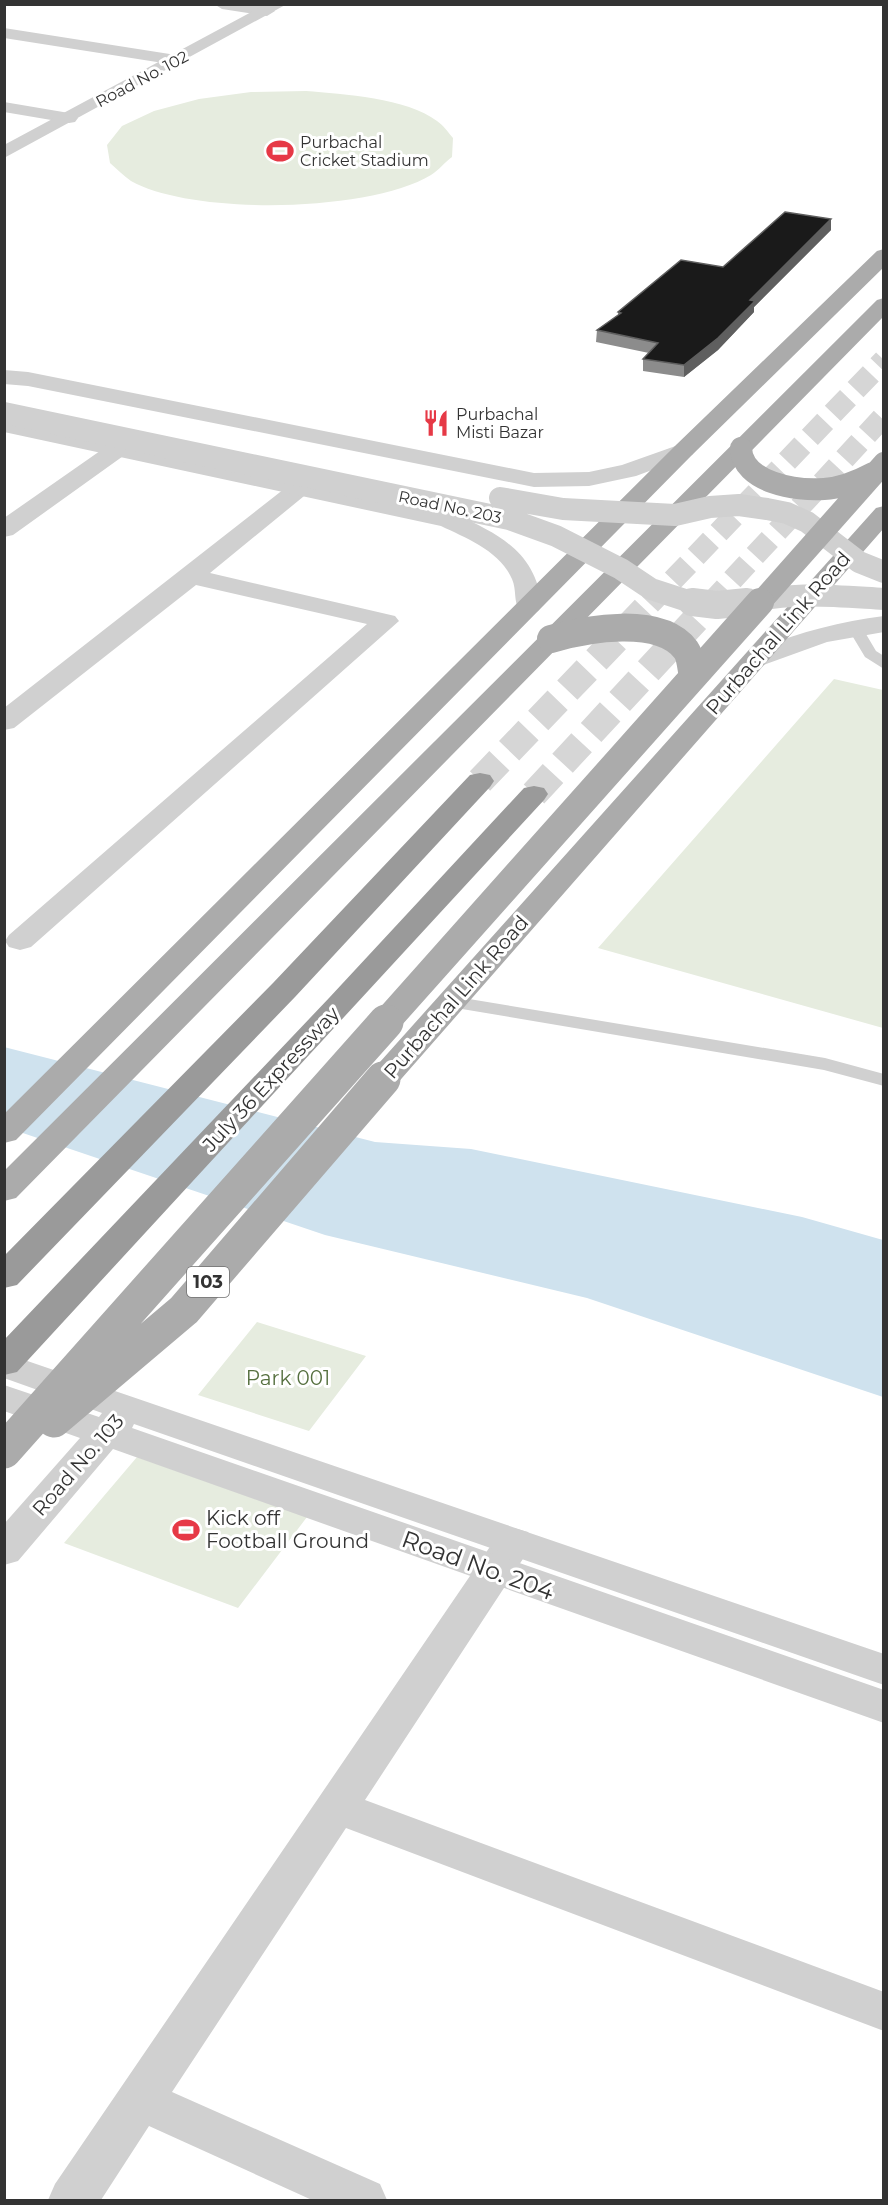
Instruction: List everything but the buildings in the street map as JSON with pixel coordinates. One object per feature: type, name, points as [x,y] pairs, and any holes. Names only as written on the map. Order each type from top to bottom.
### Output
[{"type":"highway","points":[[4,1277],[284,990],[480,781]]},
{"type":"highway","name":"July 36 Expressway","points":[[4,1364],[534,794]]},
{"type":"main road","points":[[4,1133],[684,450],[884,255]]},
{"type":"main road","points":[[4,1191],[884,304]]},
{"type":"main road","points":[[741,448],[742,461],[758,476],[796,487],[823,489],[840,486],[857,482],[879,468]]},
{"type":"main road","points":[[4,1451],[879,468]]},
{"type":"main road","name":"Purbachal Link Road","points":[[4,1456],[83,1396],[184,1310],[383,1079],[884,513]]},
{"type":"main road","points":[[551,639],[577,631],[607,627],[640,630],[663,636],[683,646],[690,657],[693,677]]},
{"type":"street","points":[[222,4],[263,7]]},
{"type":"street","name":"Road No. 102","points":[[4,153],[60,117],[263,7]]},
{"type":"street","points":[[4,33],[168,59]]},
{"type":"street","points":[[4,107],[60,117]]},
{"type":"street","name":"Road No. 102","points":[[4,140],[60,117]]},
{"type":"street","points":[[4,377],[27,379],[534,480],[589,479],[619,473],[684,450]]},
{"type":"street","name":"Road No. 203","points":[[4,397],[563,509],[675,515],[710,507],[739,505],[767,509],[787,513],[807,522],[859,562],[884,572]]},
{"type":"street","name":"Road No. 203","points":[[4,413],[509,519],[555,536],[621,569],[651,589],[691,602],[717,605],[739,604],[764,598],[801,594],[884,599]]},
{"type":"street","name":"Road No. 203","points":[[4,425],[448,520],[482,536],[516,563],[525,581],[529,606]]},
{"type":"street","points":[[4,530],[118,449]]},
{"type":"street","points":[[4,722],[302,488]]},
{"type":"street","points":[[20,941],[386,621],[191,576]]},
{"type":"street","points":[[755,660],[788,644],[855,627],[884,624]]},
{"type":"street","name":"Road No. 204","points":[[4,1364],[117,1420],[505,1557],[884,1707]]},
{"type":"street","name":"Road No. 204","points":[[4,1397],[117,1420]]},
{"type":"street","name":"Road No. 103","points":[[4,1551],[117,1420]]},
{"type":"street","points":[[73,2200],[505,1557]]},
{"type":"street","name":"Road No. 204","points":[[505,1557],[884,1670]]},
{"type":"street","points":[[337,1807],[884,2012]]},
{"type":"street","points":[[141,2100],[362,2200]]},
{"type":"lane","points":[[855,627],[870,654],[884,664]]},
{"type":"lane","points":[[452,1002],[825,1064],[884,1080]]},
{"type":"green space","name":"Purbachal Cricket Stadium","points":[[306,91],[374,98],[424,113],[439,123],[453,138],[452,157],[431,175],[403,187],[368,196],[282,205],[196,200],[159,192],[131,181],[110,163],[107,145],[122,126],[154,111],[199,99],[251,92]]},
{"type":"green space","points":[[834,679],[883,690],[883,1028],[598,948]]},
{"type":"green space","name":"Park 001","points":[[257,1322],[366,1356],[309,1431],[198,1395]]},
{"type":"green space","name":"Kick off Football Ground","points":[[137,1457],[307,1517],[238,1608],[64,1543]]},
{"type":"water","points":[[4,1047],[375,1142],[471,1149],[802,1217],[883,1240],[883,1397],[587,1298],[325,1235],[5,1127]]},
{"type":"tunnel","points":[[650,604],[884,360]]},
{"type":"tunnel","points":[[710,604],[884,416]]},
{"type":"tunnel","points":[[480,781],[652,602]]},
{"type":"tunnel","points":[[534,794],[712,602]]},
{"type":"place","name":"Purbachal Cricket Stadium","points":[[280,151]]},
{"type":"place","name":"Purbachal Misti Bazar","points":[[436,423]]},
{"type":"place","name":"Kick off Football Ground","points":[[186,1530]]}]
